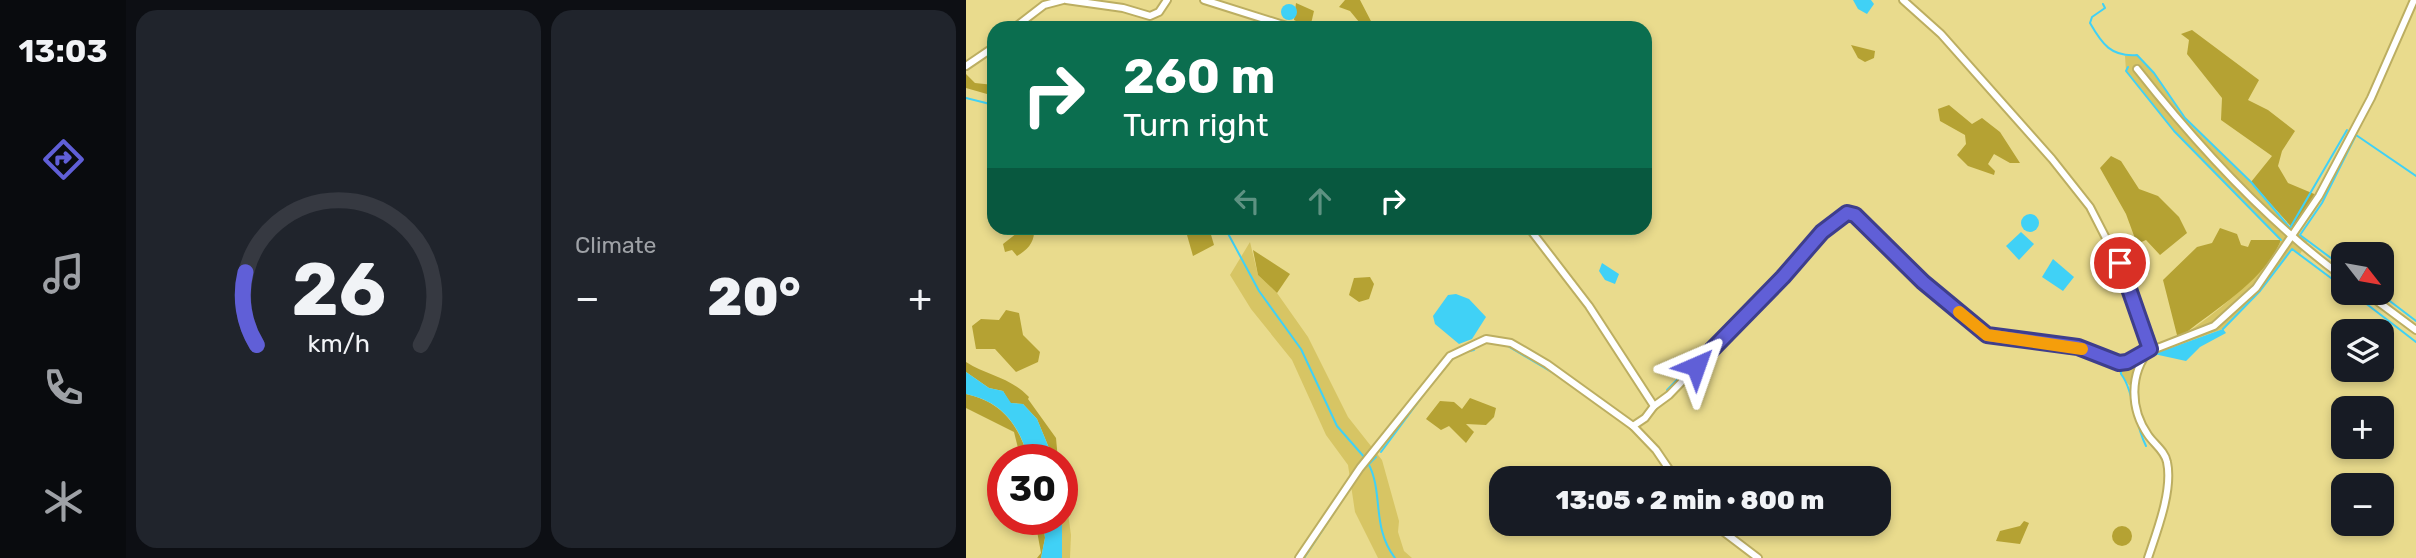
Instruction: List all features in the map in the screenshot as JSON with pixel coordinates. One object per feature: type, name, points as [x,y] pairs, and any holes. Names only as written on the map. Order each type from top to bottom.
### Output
[{"type":"street","points":[[1023,21],[1044,5],[1064,0],[1123,8],[1150,16],[1159,12],[1167,0]]},
{"type":"street","points":[[1204,0],[1271,21]]},
{"type":"street","points":[[1903,0],[1950,44],[2090,207],[2129,283],[2150,349],[2136,373],[2134,402],[2149,436],[2167,459],[2168,468],[2165,494],[2148,558]]},
{"type":"street","points":[[1633,426],[1645,418],[1654,405],[1669,395],[1763,298],[1822,232],[1847,213],[1855,215],[1923,282],[1987,335],[2078,347],[2119,363],[2214,326],[2256,288],[2319,196],[2359,120],[2414,0]]},
{"type":"street","points":[[966,66],[987,52]]},
{"type":"street","points":[[2137,69],[2178,120],[2292,238],[2331,268]]},
{"type":"street","points":[[1534,235],[1589,306],[1654,405]]},
{"type":"street","points":[[2382,305],[2416,330]]},
{"type":"street","points":[[1299,558],[1360,468],[1450,356],[1486,339],[1511,343],[1546,364],[1633,426],[1667,466]]},
{"type":"street","points":[[1729,536],[1758,558]]},
{"type":"shaded area","points":[[1345,0],[1360,0],[1371,21],[1358,21],[1350,11],[1339,7]]},
{"type":"shaded area","points":[[1296,3],[1314,11],[1312,21],[1294,20]]},
{"type":"shaded area","points":[[2192,30],[2259,80],[2248,100],[2268,110],[2295,131],[2282,151],[2278,166],[2288,183],[2319,196],[2296,232],[2251,182],[2272,156],[2221,120],[2222,98],[2187,54],[2189,40],[2181,34]]},
{"type":"shaded area","points":[[1851,45],[1875,51],[1874,58],[1865,62],[1858,58]]},
{"type":"shaded area","points":[[2137,55],[2154,73],[2185,118],[2251,182],[2290,228],[2308,241],[2300,254],[2292,249],[2260,291],[2223,329],[2155,353],[2150,349],[2179,338],[2236,294],[2264,266],[2281,240],[2174,131],[2126,71],[2125,56]]},
{"type":"shaded area","points":[[966,74],[975,83],[987,84],[987,94],[966,88]]},
{"type":"shaded area","points":[[1949,105],[1972,124],[1982,118],[2000,132],[2020,163],[2010,163],[1994,154],[1988,164],[1995,171],[1994,175],[1968,166],[1957,155],[1966,144],[1965,135],[1940,121],[1938,109]]},
{"type":"shaded area","points":[[2111,156],[2121,161],[2139,189],[2158,196],[2179,217],[2187,233],[2160,255],[2146,240],[2137,244],[2126,214],[2100,168]]},
{"type":"shaded area","points":[[2220,228],[2237,234],[2241,245],[2248,247],[2251,240],[2281,240],[2273,255],[2250,283],[2178,339],[2163,280],[2197,247],[2212,243]]},
{"type":"shaded area","points":[[1014,235],[1034,235],[1029,246],[1017,256],[1012,250],[1005,252],[1003,244]]},
{"type":"shaded area","points":[[1187,235],[1211,235],[1214,245],[1193,256]]},
{"type":"shaded area","points":[[1250,242],[1258,275],[1277,293],[1308,337],[1348,417],[1382,460],[1399,521],[1398,532],[1404,551],[1412,558],[1378,558],[1355,512],[1348,465],[1326,435],[1292,360],[1251,309],[1230,275]]},
{"type":"shaded area","points":[[1253,250],[1290,274],[1277,293],[1258,275]]},
{"type":"shaded area","points":[[1370,277],[1374,284],[1369,299],[1359,302],[1349,295],[1354,278]]},
{"type":"shaded area","points":[[1006,310],[1019,313],[1023,335],[1040,352],[1038,362],[1016,372],[995,349],[976,349],[972,326],[981,319],[999,320]]},
{"type":"shaded area","points":[[2149,350],[2139,365],[2134,385],[2129,385],[2118,371],[2119,363]]},
{"type":"shaded area","points":[[966,362],[1022,390],[1056,438],[1057,444],[1047,444],[1037,419],[1023,404],[1010,403],[1003,391],[989,388],[966,372]]},
{"type":"shaded area","points":[[966,394],[1000,409],[1014,426],[1023,444],[1017,444],[1014,432],[966,408]]},
{"type":"shaded area","points":[[1470,398],[1496,408],[1494,417],[1486,425],[1466,424],[1474,432],[1466,443],[1449,426],[1441,430],[1426,419],[1440,401],[1454,402],[1462,409]]},
{"type":"shaded area","points":[[2024,521],[2029,523],[2020,544],[1996,541],[2000,531],[2020,526]]},
{"type":"shaded area","points":[[2122,526],[2129,529],[2132,536],[2129,543],[2122,546],[2115,543],[2112,536],[2115,529]]},
{"type":"shaded area","points":[[1038,535],[1045,535],[1041,558],[1037,558],[1041,553]]},
{"type":"shaded area","points":[[1062,535],[1071,535],[1070,558],[1062,558]]},
{"type":"water","points":[[1853,0],[1871,0],[1874,4],[1867,14],[1858,9]]},
{"type":"water","points":[[1289,4],[1295,6],[1295,18],[1289,20],[1283,18],[1281,12],[1283,6]]},
{"type":"water","points":[[2030,214],[2036,217],[2039,223],[2036,229],[2030,232],[2024,229],[2021,223],[2024,217]]},
{"type":"water","points":[[2021,232],[2034,244],[2019,260],[2006,246]]},
{"type":"water","points":[[2053,259],[2074,277],[2063,291],[2042,277]]},
{"type":"water","points":[[1602,263],[1619,274],[1615,284],[1605,280],[1599,271]]},
{"type":"water","points":[[1456,294],[1469,299],[1486,317],[1472,339],[1459,344],[1435,324],[1433,316],[1448,295]]},
{"type":"water","points":[[2223,329],[2226,333],[2200,347],[2186,361],[2154,354]]},
{"type":"water","points":[[966,372],[989,388],[1003,391],[1011,403],[1023,404],[1037,419],[1047,444],[1024,444],[1008,417],[1000,409],[966,394]]},
{"type":"water","points":[[1045,535],[1062,535],[1062,558],[1041,558]]},
{"type":"waterway","points":[[2103,4],[2105,8],[2092,17],[2090,23],[2103,43],[2120,54],[2137,55],[2154,73],[2185,118],[2251,182],[2290,228],[2347,130]]},
{"type":"waterway","points":[[2128,67],[2126,71],[2174,131],[2281,240]]},
{"type":"waterway","points":[[966,98],[987,103]]},
{"type":"waterway","points":[[2331,258],[2300,235],[2322,203],[2356,135],[2416,176]]},
{"type":"waterway","points":[[1821,229],[1846,208],[1855,207],[1882,237],[1981,325],[1990,331],[2039,337]]},
{"type":"waterway","points":[[1845,218],[1856,222],[1916,280]]},
{"type":"waterway","points":[[1765,304],[1830,230]]},
{"type":"waterway","points":[[1229,235],[1259,291],[1301,349],[1337,426],[1365,458]]},
{"type":"waterway","points":[[2223,329],[2260,291],[2292,249],[2331,278]]},
{"type":"waterway","points":[[1928,291],[1987,340],[2075,351],[2114,368]]},
{"type":"waterway","points":[[2394,304],[2416,321]]},
{"type":"waterway","points":[[2368,305],[2416,342]]},
{"type":"waterway","points":[[1717,339],[1746,311]]},
{"type":"waterway","points":[[1739,330],[1757,312]]},
{"type":"waterway","points":[[1717,350],[1734,334]]},
{"type":"waterway","points":[[1506,345],[1555,374]]},
{"type":"waterway","points":[[1667,390],[1708,348]]},
{"type":"waterway","points":[[1465,352],[1474,350]]},
{"type":"waterway","points":[[2147,358],[2154,354]]},
{"type":"waterway","points":[[1625,355],[1644,385]]},
{"type":"waterway","points":[[1430,386],[1453,358]]},
{"type":"waterway","points":[[2121,369],[2146,446]]},
{"type":"waterway","points":[[1671,398],[1694,374]]},
{"type":"waterway","points":[[1381,452],[1427,390]]},
{"type":"waterway","points":[[1362,471],[1376,457]]},
{"type":"waterway","points":[[1368,463],[1376,486],[1383,534],[1395,558]]},
{"type":"waterway","points":[[1304,558],[1355,481]]},
{"type":"slow traffic","points":[[1959,312],[1987,335],[2082,349]]},
{"type":"route","points":[[1696,366],[1783,277],[1822,232],[1837,217],[1847,213],[1855,215],[1923,282],[1987,335],[2078,347],[2119,363],[2137,358],[2150,349],[2120,263]]}]
